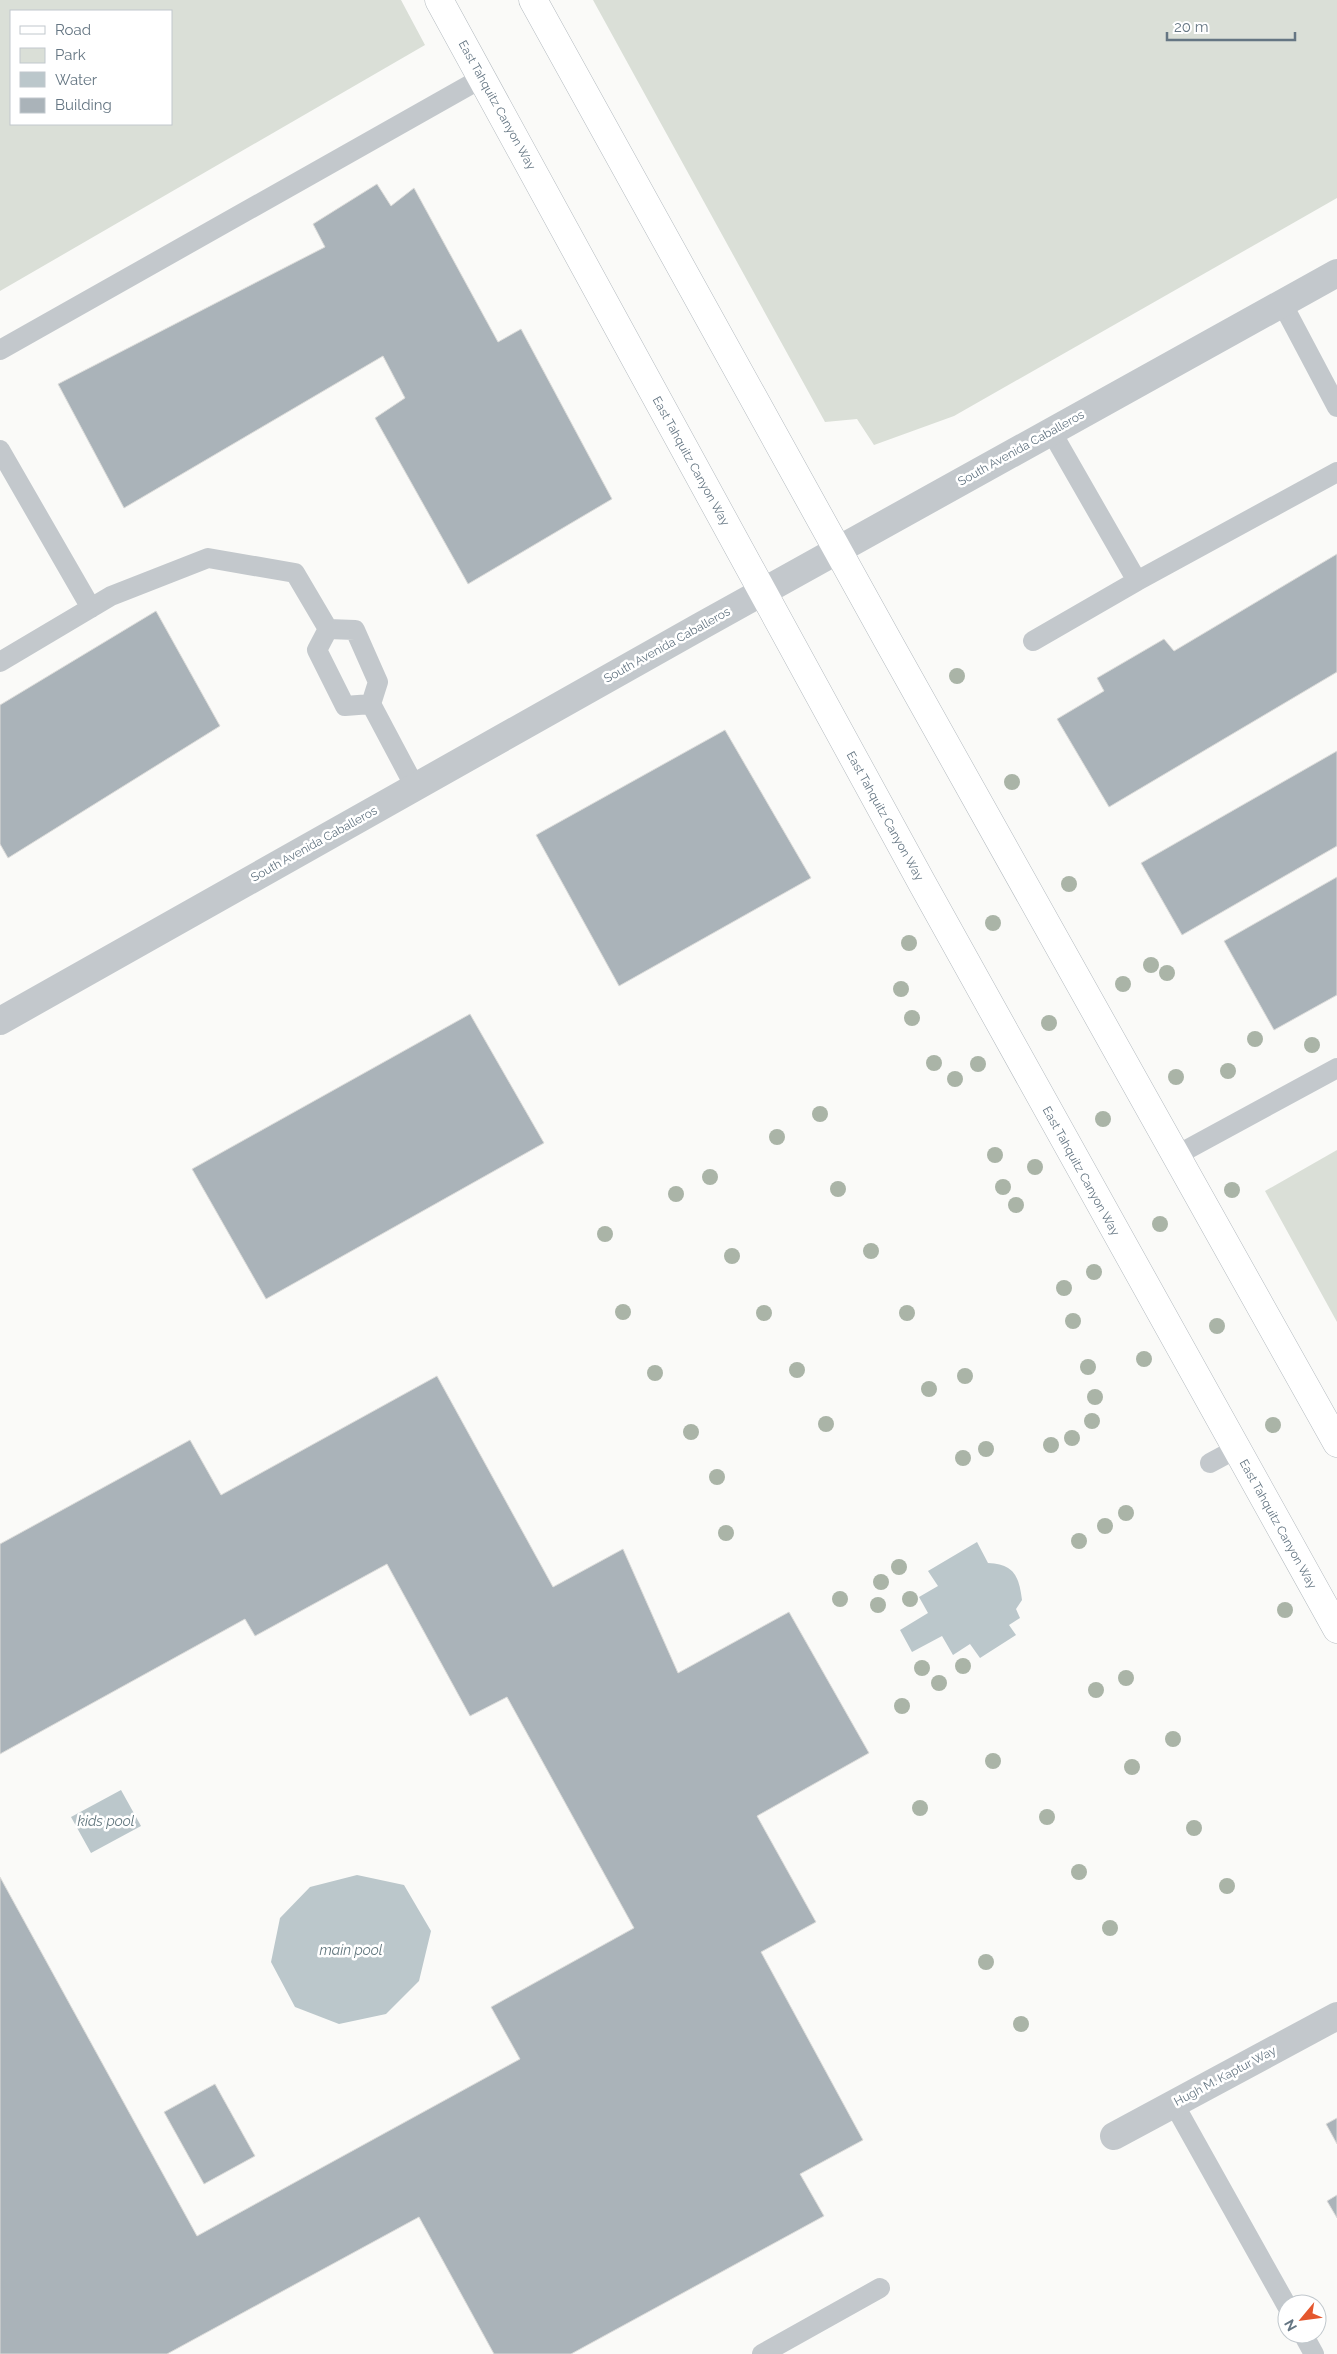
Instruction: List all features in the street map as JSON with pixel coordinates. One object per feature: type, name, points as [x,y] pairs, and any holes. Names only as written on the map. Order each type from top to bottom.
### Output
[{"type":"main road","name":"East Tahquitz Canyon Way","points":[[439,0],[763,592],[1236,1450],[1337,1629]]},
{"type":"main road","points":[[532,0],[837,550],[1337,1443]]},
{"type":"street","name":"South Avenida Caballeros","points":[[1,1018],[837,550],[1337,273]]},
{"type":"street","name":"Hugh M. Kaptur Way","points":[[1114,2136],[1337,2016]]},
{"type":"lane","points":[[0,350],[482,78]]},
{"type":"lane","points":[[1282,304],[1337,408]]},
{"type":"lane","points":[[1051,431],[1137,581]]},
{"type":"lane","points":[[0,450],[91,608]]},
{"type":"lane","points":[[1033,641],[1137,581],[1337,472]]},
{"type":"lane","points":[[0,662],[111,596],[208,558],[295,573],[328,629]]},
{"type":"lane","points":[[328,629],[355,630],[378,682],[371,704],[415,787]]},
{"type":"lane","points":[[328,629],[317,650],[346,706],[371,704]]},
{"type":"lane","points":[[1177,1155],[1337,1068]]},
{"type":"lane","points":[[1210,1463],[1236,1450]]},
{"type":"lane","points":[[1174,2104],[1280,2294]]},
{"type":"lane","points":[[762,2354],[880,2288]]},
{"type":"green space","points":[[0,0],[401,0],[425,45],[0,291]]},
{"type":"green space","points":[[593,0],[1337,0],[1337,198],[954,416],[874,445],[857,419],[825,422]]},
{"type":"green space","points":[[1337,1150],[1337,1322],[1265,1191]]},
{"type":"water","points":[[977,1542],[988,1563],[1004,1566],[1014,1573],[1017,1578],[1022,1600],[1016,1609],[1020,1618],[1009,1625],[1016,1635],[980,1658],[970,1644],[953,1655],[942,1636],[912,1652],[900,1630],[928,1613],[919,1597],[938,1586],[928,1571]]},
{"type":"water","name":"kids pool","points":[[121,1790],[141,1826],[91,1853],[71,1817]]},
{"type":"water","name":"main pool","points":[[357,1875],[404,1885],[431,1931],[419,1981],[386,2014],[339,2024],[295,2007],[271,1962],[280,1918],[310,1887]]},
{"type":"building","points":[[377,184],[391,206],[414,188],[498,342],[521,329],[612,499],[468,584],[375,418],[405,398],[383,356],[124,508],[58,384],[325,247],[313,224]]},
{"type":"building","points":[[1337,554],[1337,672],[1109,807],[1057,719],[1104,691],[1097,678],[1164,639],[1174,651]]},
{"type":"building","points":[[156,611],[220,726],[8,858],[0,844],[0,705]]},
{"type":"building","points":[[725,730],[811,878],[619,986],[536,835]]},
{"type":"building","points":[[1337,751],[1337,846],[1182,935],[1141,863]]},
{"type":"building","points":[[1337,877],[1337,995],[1274,1030],[1224,941]]},
{"type":"building","points":[[470,1014],[544,1143],[266,1299],[192,1169]]},
{"type":"building","points":[[437,1376],[553,1587],[623,1549],[678,1673],[789,1612],[869,1753],[757,1816],[816,1922],[761,1952],[863,2140],[800,2174],[824,2216],[571,2354],[494,2354],[419,2217],[167,2354],[0,2354],[0,1877],[197,2236],[520,2059],[491,2007],[634,1928],[507,1697],[470,1716],[387,1564],[255,1636],[245,1619],[0,1754],[0,1544],[190,1440],[221,1495]]},
{"type":"building","points":[[215,2084],[255,2156],[204,2184],[164,2112]]},
{"type":"building","points":[[1337,2118],[1337,2144],[1326,2124]]},
{"type":"building","points":[[1337,2195],[1337,2218],[1327,2201]]}]
